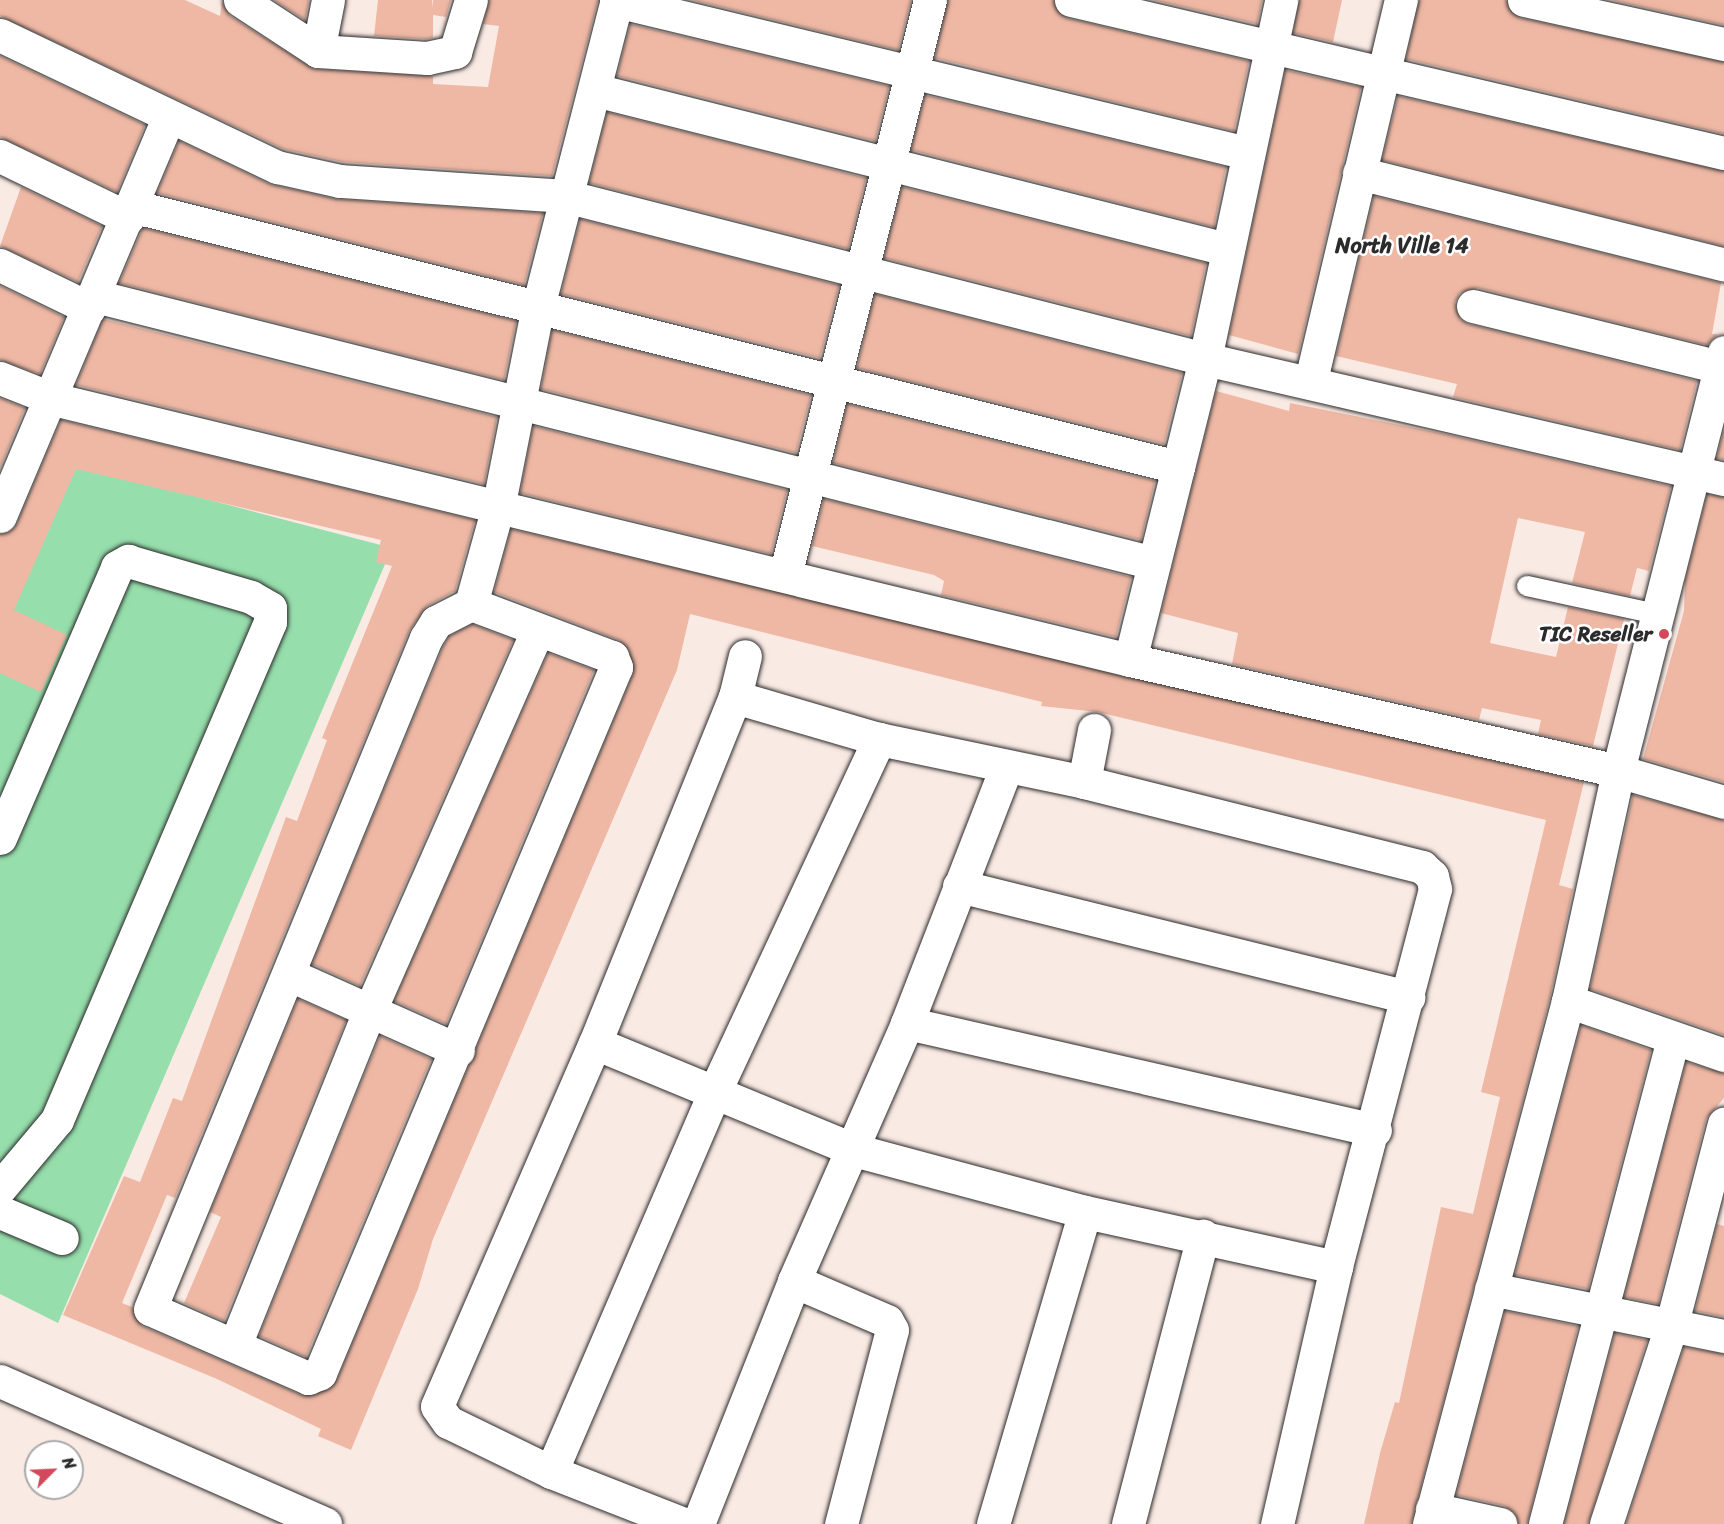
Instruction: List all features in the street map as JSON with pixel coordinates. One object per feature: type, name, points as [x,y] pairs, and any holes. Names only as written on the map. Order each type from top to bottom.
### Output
[{"type":"street","points":[[240,0],[318,51],[427,58],[455,52],[471,0]]},
{"type":"street","points":[[318,51],[328,0]]},
{"type":"street","points":[[471,604],[537,632],[612,657],[616,667],[458,1050],[320,1372],[308,1378],[150,1310],[290,975],[426,638],[436,622],[471,604],[498,503],[537,311],[565,196],[595,90],[616,0],[913,75],[1246,153]]},
{"type":"street","points":[[785,575],[866,270],[930,0]]},
{"type":"street","points":[[1071,0],[1272,50],[1386,73],[1724,153]]},
{"type":"street","points":[[1130,660],[1205,359],[1246,153],[1272,50],[1281,0]]},
{"type":"street","points":[[1311,380],[1359,173],[1386,73],[1401,0]]},
{"type":"street","points":[[1524,0],[1724,44]]},
{"type":"street","points":[[0,35],[168,118],[277,167],[340,181],[565,196],[866,270],[1205,359],[1311,380],[1724,479]]},
{"type":"street","points":[[595,90],[890,167],[1226,249]]},
{"type":"street","points":[[0,516],[53,399],[168,118]]},
{"type":"street","points":[[0,156],[131,212],[537,311],[836,380],[1178,467]]},
{"type":"street","points":[[1359,173],[1724,265]]},
{"type":"street","points":[[0,265],[92,302],[811,473],[1154,562]]},
{"type":"street","points":[[1473,306],[1722,359],[1691,471],[1618,771],[1568,1001],[1430,1516],[1500,1524]]},
{"type":"street","points":[[0,378],[53,399],[498,503],[1130,660],[1618,771],[1724,802]]},
{"type":"street","points":[[0,838],[117,567],[128,561],[251,597],[270,608],[270,622],[57,1120],[0,1188]]},
{"type":"street","points":[[235,1345],[370,1010],[537,632]]},
{"type":"street","points":[[684,1524],[551,1472],[448,1422],[437,1406],[595,1042],[735,697],[745,656]]},
{"type":"street","points":[[735,697],[879,739],[1006,768],[1084,782],[1422,867],[1432,876],[1435,889],[1375,1130],[1336,1267],[1277,1524]]},
{"type":"street","points":[[1084,782],[1094,730]]},
{"type":"street","points":[[551,1472],[714,1093],[879,739]]},
{"type":"street","points":[[698,1524],[794,1281],[854,1150],[907,1023],[1006,768]]},
{"type":"street","points":[[959,886],[1408,997]]},
{"type":"street","points":[[290,975],[458,1050]]},
{"type":"street","points":[[1568,1001],[1724,1055]]},
{"type":"street","points":[[907,1023],[1375,1130]]},
{"type":"street","points":[[1545,1524],[1673,1038]]},
{"type":"street","points":[[595,1042],[854,1150],[1085,1212],[1203,1236],[1336,1267]]},
{"type":"street","points":[[1606,1524],[1672,1323],[1724,1124]]},
{"type":"street","points":[[0,1212],[62,1238]]},
{"type":"street","points":[[993,1524],[1085,1212]]},
{"type":"street","points":[[1128,1524],[1203,1236]]},
{"type":"street","points":[[794,1281],[886,1321],[892,1330],[841,1524]]},
{"type":"street","points":[[1491,1289],[1601,1312],[1672,1323],[1724,1336]]},
{"type":"street","points":[[0,1381],[325,1524]]},
{"type":"lane","points":[[1527,586],[1657,614]]},
{"type":"green space","points":[[77,465],[392,548],[58,1323],[0,1294],[0,631]]},
{"type":"building","points":[[0,0],[185,0],[220,16],[222,1],[230,16],[314,69],[433,76],[433,84],[488,87],[499,26],[483,24],[489,0],[598,0],[552,176],[343,162],[283,149],[0,16]]},
{"type":"building","points":[[274,0],[309,0],[305,20]]},
{"type":"building","points":[[378,0],[432,0],[433,8],[433,0],[451,0],[446,17],[433,15],[433,38],[426,39],[374,36]]},
{"type":"building","points":[[692,0],[911,0],[898,50]]},
{"type":"building","points":[[948,0],[1053,0],[1067,18],[1249,61],[1234,131],[935,58]]},
{"type":"building","points":[[1153,0],[1262,0],[1257,24]]},
{"type":"building","points":[[1299,0],[1342,0],[1333,42],[1293,33]]},
{"type":"building","points":[[1419,0],[1506,0],[1520,18],[1724,62],[1724,134],[1406,59]]},
{"type":"building","points":[[1611,0],[1724,0],[1724,25]]},
{"type":"building","points":[[630,24],[889,86],[875,141],[617,76]]},
{"type":"building","points":[[0,56],[145,125],[117,192],[0,137]]},
{"type":"building","points":[[1285,70],[1361,87],[1298,354],[1229,335]]},
{"type":"building","points":[[925,95],[1226,167],[1214,227],[911,150]]},
{"type":"building","points":[[1398,96],[1724,171],[1724,246],[1382,160]]},
{"type":"building","points":[[607,112],[866,178],[848,249],[589,183]]},
{"type":"building","points":[[179,141],[269,184],[336,199],[543,213],[524,285],[157,193]]},
{"type":"building","points":[[21,187],[102,226],[78,282],[0,246]]},
{"type":"building","points":[[902,187],[1206,263],[1191,336],[884,258]]},
{"type":"building","points":[[1374,196],[1721,283],[1712,334],[1718,334],[1707,345],[1478,288],[1460,293],[1455,302],[1460,319],[1468,324],[1697,381],[1680,450],[1453,397],[1457,384],[1336,356]]},
{"type":"building","points":[[580,219],[839,285],[820,358],[561,294]]},
{"type":"building","points":[[143,228],[516,321],[504,380],[119,283]]},
{"type":"building","points":[[0,286],[64,317],[40,374],[0,360]]},
{"type":"building","points":[[875,294],[1182,373],[1164,444],[857,368]]},
{"type":"building","points":[[103,319],[497,417],[484,484],[76,385]]},
{"type":"building","points":[[552,330],[811,395],[796,453],[541,389]]},
{"type":"building","points":[[1216,391],[1289,411],[1290,403],[1445,434],[1671,486],[1649,571],[1637,568],[1630,596],[1572,583],[1585,532],[1518,518],[1490,643],[1556,657],[1568,607],[1624,619],[1593,746],[1538,734],[1541,720],[1482,708],[1479,720],[1232,664],[1238,633],[1161,613]]},
{"type":"building","points":[[0,398],[25,408],[0,468]]},
{"type":"building","points":[[847,404],[1155,481],[1141,540],[833,463]]},
{"type":"building","points":[[61,420],[475,520],[455,591],[427,606],[409,631],[175,1198],[167,1195],[122,1303],[132,1307],[142,1326],[301,1395],[315,1395],[337,1380],[633,674],[629,650],[619,640],[494,592],[511,529],[1584,782],[1559,885],[1573,889],[1550,997],[1411,1524],[1364,1524],[1380,1453],[1395,1402],[1399,1403],[1441,1207],[1473,1214],[1500,1097],[1481,1092],[1546,820],[1098,712],[1041,706],[1042,702],[690,614],[677,670],[433,1239],[418,1289],[351,1450],[318,1436],[321,1429],[217,1379],[63,1315],[124,1176],[140,1182],[173,1098],[182,1101],[286,817],[297,821],[327,740],[322,738],[392,566],[376,562],[381,540],[76,469],[14,610],[67,635],[41,692],[0,673],[0,534],[17,523]]},
{"type":"building","points":[[533,426],[787,490],[771,554],[520,493]]},
{"type":"building","points":[[1724,428],[1724,460],[1717,458]]},
{"type":"building","points":[[1707,494],[1724,497],[1724,782],[1643,759],[1684,611],[1685,581]]},
{"type":"building","points":[[824,499],[1131,577],[1116,637],[941,595],[944,581],[934,575],[812,546]]},
{"type":"building","points":[[472,624],[513,640],[360,986],[312,964],[443,647],[449,636]]},
{"type":"building","points":[[548,653],[594,670],[446,1024],[394,1001]]},
{"type":"building","points":[[1633,795],[1724,820],[1724,1035],[1590,989]]},
{"type":"building","points":[[298,999],[346,1020],[224,1321],[184,1303],[221,1217],[210,1212]]},
{"type":"building","points":[[1581,1025],[1651,1050],[1588,1289],[1515,1275]]},
{"type":"building","points":[[380,1036],[431,1059],[306,1357],[259,1336]]},
{"type":"building","points":[[1686,1062],[1724,1073],[1724,1098],[1706,1119],[1658,1304],[1624,1297]]},
{"type":"building","points":[[1717,1224],[1724,1226],[1724,1317],[1695,1311]]},
{"type":"building","points":[[1505,1311],[1578,1326],[1527,1524],[1518,1524],[1505,1506],[1456,1495]]},
{"type":"building","points":[[1615,1333],[1647,1340],[1588,1524],[1564,1524]]},
{"type":"building","points":[[1684,1347],[1724,1354],[1724,1524],[1626,1524]]},
{"type":"place","name":"TIC Reseller","points":[[1664,634]]},
{"type":"district","name":"North Ville 14","points":[[1402,246]]}]
